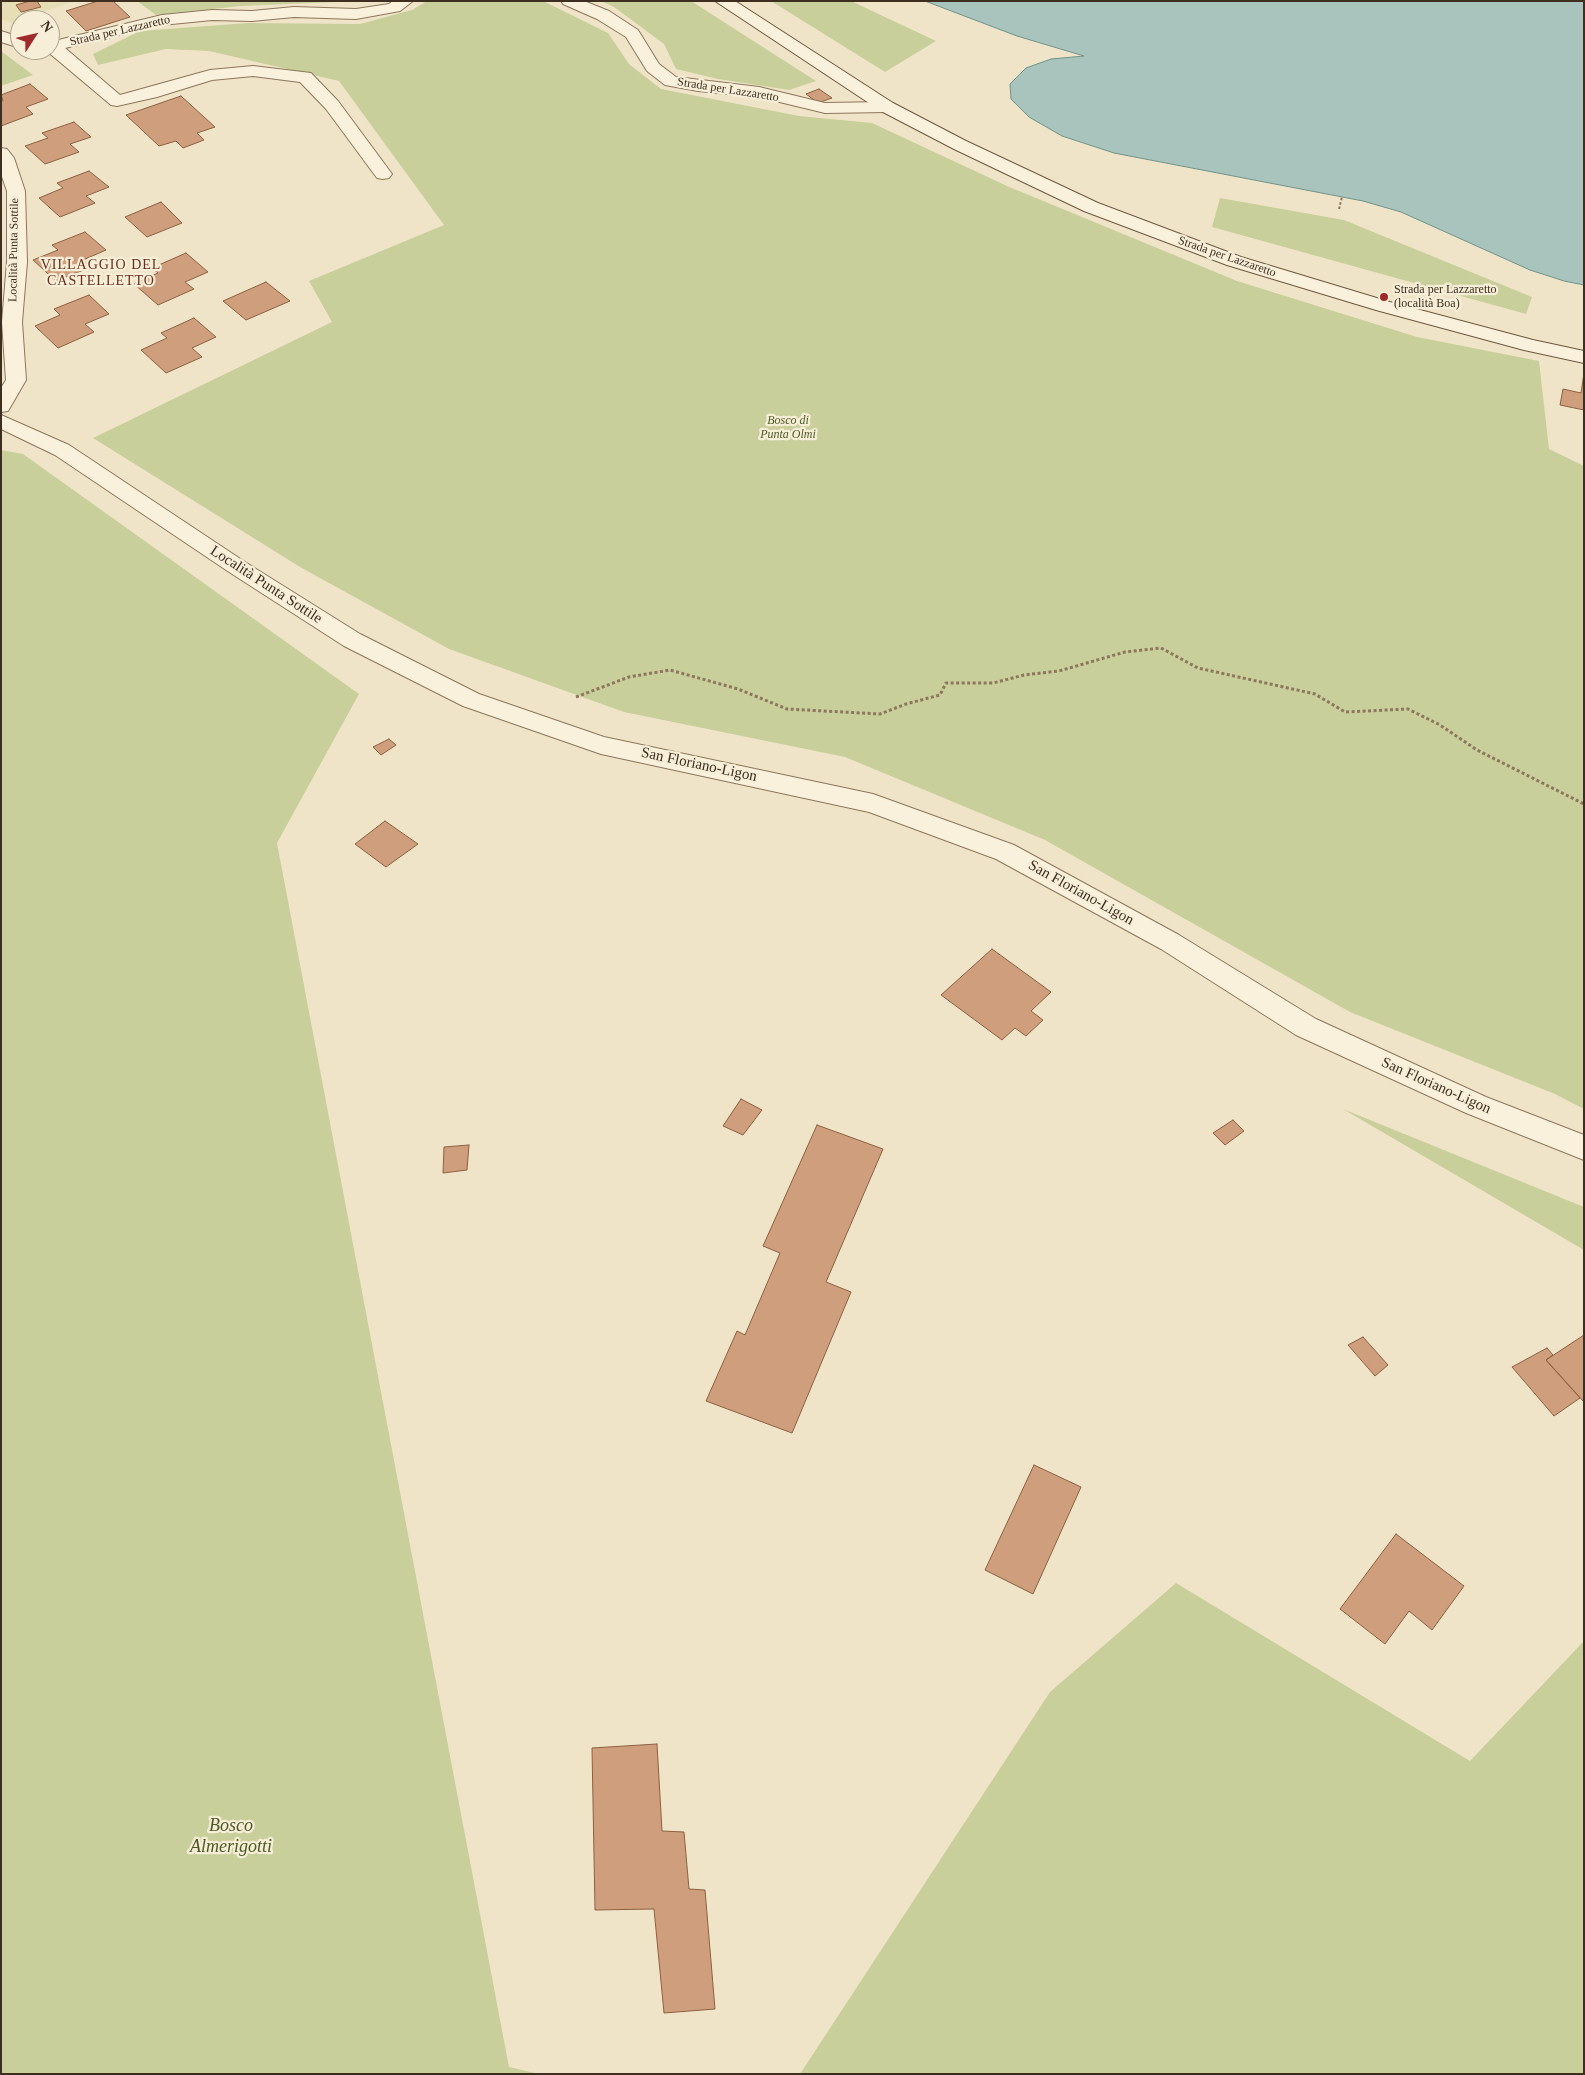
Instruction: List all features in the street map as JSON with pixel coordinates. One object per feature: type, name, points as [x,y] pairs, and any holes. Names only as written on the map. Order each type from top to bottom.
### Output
[{"type":"street","name":"Strada per Lazzaretto","points":[[60,45],[162,20],[212,15],[252,16],[294,12],[356,14],[394,8],[405,1]]},
{"type":"street","name":"Strada per Lazzaretto","points":[[568,1],[603,15],[632,34],[654,67],[671,81],[698,86],[759,92],[825,108],[887,107]]},
{"type":"street","name":"Strada per Lazzaretto","points":[[723,1],[887,107],[960,145],[1091,207],[1234,262],[1383,306],[1531,346],[1584,357]]},
{"type":"street","name":"Strada per Lazzaretto","points":[[60,54],[117,101],[151,94],[210,75],[253,70],[305,77],[332,105],[383,174]]},
{"type":"street","name":"Località Punta Sottile","points":[[1,153],[5,158],[16,191],[17,262],[12,322],[16,380],[1,406]]},
{"type":"street","name":"Località Punta Sottile","points":[[1,421],[62,450],[352,640],[471,700],[544,725]]},
{"type":"street","name":"San Floriano-Ligon","points":[[544,725],[601,745],[873,803],[1005,852],[1170,942],[1306,1027],[1476,1105],[1584,1148]]},
{"type":"path","points":[[1339,209],[1342,197]]},
{"type":"path","points":[[544,725],[576,697],[629,677],[670,670],[738,689],[787,708],[880,714],[906,704],[940,695],[946,683],[993,682],[1024,675],[1059,671],[1125,652],[1161,648],[1198,668],[1315,694],[1346,712],[1408,709],[1440,725],[1478,750],[1584,804]]},
{"type":"shaded area","points":[[1,1],[75,1],[49,10],[10,10],[10,23],[1,19]]},
{"type":"green space","points":[[137,1],[360,1],[241,6],[156,15]]},
{"type":"green space","name":"Bosco di Punta Olmi","points":[[427,1],[543,1],[608,33],[629,64],[661,89],[799,116],[872,123],[1007,186],[1237,281],[1417,337],[1539,361],[1549,449],[1584,466],[1584,1109],[1555,1094],[1350,1012],[1045,840],[845,757],[624,712],[449,649],[300,567],[93,438],[332,322],[309,281],[444,225],[339,81],[209,51],[166,49],[98,65],[93,54],[140,31],[248,23],[360,24],[412,10]]},
{"type":"green space","points":[[601,1],[691,1],[816,81],[789,90],[718,79],[676,69],[664,44],[614,7]]},
{"type":"green space","points":[[771,1],[851,1],[936,41],[885,72]]},
{"type":"green space","points":[[1,51],[10,58],[10,60],[13,60],[33,75],[1,86]]},
{"type":"green space","points":[[1220,198],[1344,220],[1532,297],[1526,314],[1212,227]]},
{"type":"green space","name":"Bosco Almerigotti","points":[[1,450],[23,454],[359,694],[277,843],[509,2067],[539,2074],[1,2074]]},
{"type":"green space","points":[[1343,1109],[1584,1207],[1584,1250]]},
{"type":"green space","points":[[1176,1583],[1470,1761],[1584,1641],[1584,2074],[800,2074],[1050,1692]]},
{"type":"water","points":[[925,1],[1584,1],[1584,285],[1530,270],[1401,212],[1363,201],[1114,153],[1062,136],[1029,117],[1011,99],[1010,84],[1026,68],[1051,59],[1084,56],[1017,36]]},
{"type":"building","points":[[37,1],[41,7],[20,10],[16,5]]},
{"type":"building","points":[[98,1],[113,1],[130,17],[86,31],[66,11]]},
{"type":"building","points":[[30,84],[48,99],[26,107],[33,114],[1,126],[1,101],[3,101],[1,95]]},
{"type":"building","points":[[819,89],[832,98],[818,103],[806,94]]},
{"type":"building","points":[[181,96],[215,127],[197,133],[204,140],[183,148],[176,141],[159,146],[126,115]]},
{"type":"building","points":[[74,122],[91,137],[70,144],[79,152],[45,164],[25,146],[48,138],[42,133]]},
{"type":"building","points":[[89,171],[109,187],[86,196],[95,203],[60,217],[39,198],[63,188],[57,183]]},
{"type":"building","points":[[161,202],[182,223],[147,237],[125,217]]},
{"type":"building","points":[[85,232],[106,250],[83,260],[91,267],[56,281],[33,260],[58,250],[52,245]]},
{"type":"building","points":[[186,253],[208,272],[185,282],[194,289],[158,305],[134,284],[158,273],[152,268]]},
{"type":"building","points":[[266,282],[290,301],[246,320],[223,301]]},
{"type":"building","points":[[89,295],[109,314],[85,324],[94,332],[58,348],[35,326],[60,315],[54,309]]},
{"type":"building","points":[[194,318],[216,337],[192,348],[202,357],[166,373],[141,350],[167,338],[161,333]]},
{"type":"building","points":[[1584,373],[1584,410],[1560,405],[1563,389],[1581,393]]},
{"type":"building","points":[[389,739],[396,745],[381,755],[373,747]]},
{"type":"building","points":[[385,821],[418,844],[386,867],[355,844]]},
{"type":"building","points":[[992,949],[1051,992],[1031,1011],[1043,1020],[1026,1036],[1015,1028],[1002,1040],[941,995]]},
{"type":"building","points":[[741,1099],[762,1110],[743,1135],[723,1126]]},
{"type":"building","points":[[1233,1120],[1244,1131],[1225,1145],[1213,1133]]},
{"type":"building","points":[[817,1125],[883,1149],[826,1282],[851,1292],[792,1433],[706,1401],[737,1331],[745,1335],[780,1253],[763,1246]]},
{"type":"building","points":[[469,1145],[467,1170],[443,1173],[444,1147]]},
{"type":"building","points":[[1584,1335],[1584,1402],[1546,1360]]},
{"type":"building","points":[[1363,1337],[1388,1365],[1375,1376],[1348,1345]]},
{"type":"building","points":[[1547,1348],[1553,1355],[1546,1360],[1580,1398],[1554,1416],[1512,1367]]},
{"type":"building","points":[[1034,1465],[1081,1487],[1033,1594],[985,1570]]},
{"type":"building","points":[[1396,1534],[1464,1586],[1432,1630],[1409,1611],[1385,1644],[1340,1609]]},
{"type":"building","points":[[657,1744],[662,1831],[684,1832],[689,1889],[705,1890],[715,2009],[664,2013],[654,1909],[595,1910],[592,1748]]},
{"type":"place","name":"Strada per Lazzaretto (località Boa)","points":[[1384,297]]},
{"type":"district","name":"VILLAGGIO DEL CASTELLETTO","points":[[101,274]]}]
